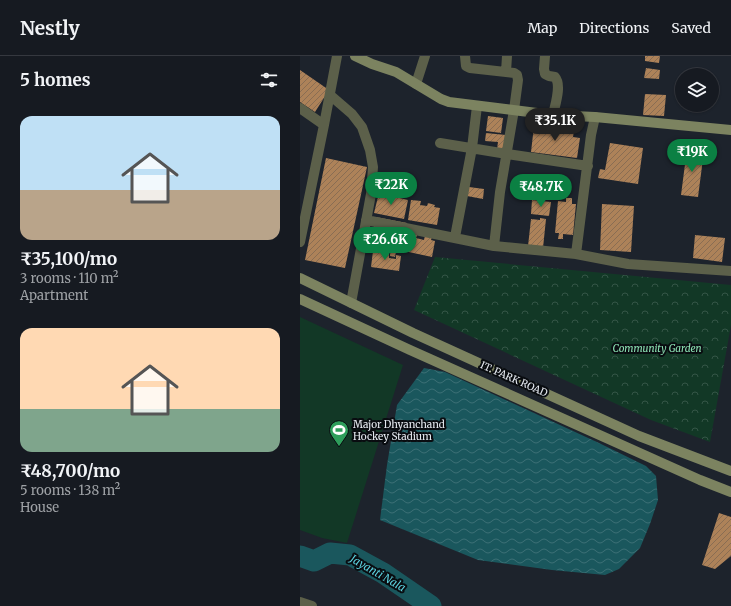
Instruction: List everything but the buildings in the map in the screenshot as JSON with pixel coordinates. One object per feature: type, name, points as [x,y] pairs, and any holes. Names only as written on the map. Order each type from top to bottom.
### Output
[{"type":"main road","points":[[356,56],[372,64],[396,72],[441,99],[449,102],[553,115],[595,117],[731,130]]},
{"type":"main road","name":"IT. PARK ROAD","points":[[300,278],[453,352],[639,436],[731,471]]},
{"type":"main road","name":"IT. PARK ROAD","points":[[300,299],[693,477],[731,492]]},
{"type":"street","points":[[300,242],[302,220],[338,56]]},
{"type":"street","points":[[416,84],[425,56]]},
{"type":"street","points":[[465,56],[466,66],[470,68],[514,73],[517,75],[518,80],[500,192],[494,246]]},
{"type":"street","points":[[506,72],[507,56]]},
{"type":"street","points":[[545,56],[545,74],[555,77],[558,80],[553,115]]},
{"type":"street","points":[[330,96],[352,114],[362,128],[370,150],[373,167],[371,194],[351,303]]},
{"type":"street","points":[[455,237],[472,148],[478,106]]},
{"type":"street","points":[[300,108],[324,125]]},
{"type":"street","points":[[576,254],[595,117]]},
{"type":"street","points":[[440,143],[588,166]]},
{"type":"street","points":[[366,220],[494,246],[576,254],[628,264],[731,271]]},
{"type":"street","points":[[300,602],[312,606]]},
{"type":"green space","name":"Community Garden","points":[[435,257],[731,285],[731,325],[710,442],[651,420],[414,310]]},
{"type":"green space","name":"Major Dhyanchand Hockey Stadium","points":[[300,317],[403,365],[347,543],[322,538],[300,530]]},
{"type":"water","points":[[424,368],[445,372],[646,466],[656,476],[658,500],[640,548],[619,569],[605,575],[552,570],[478,560],[380,520],[397,405]]},
{"type":"waterway","name":"Jayanti Nala","points":[[300,556],[314,561],[330,553],[350,555],[383,573],[431,606]]},
{"type":"place","name":"Major Dhyanchand Hockey Stadium","points":[[339,447]]}]
